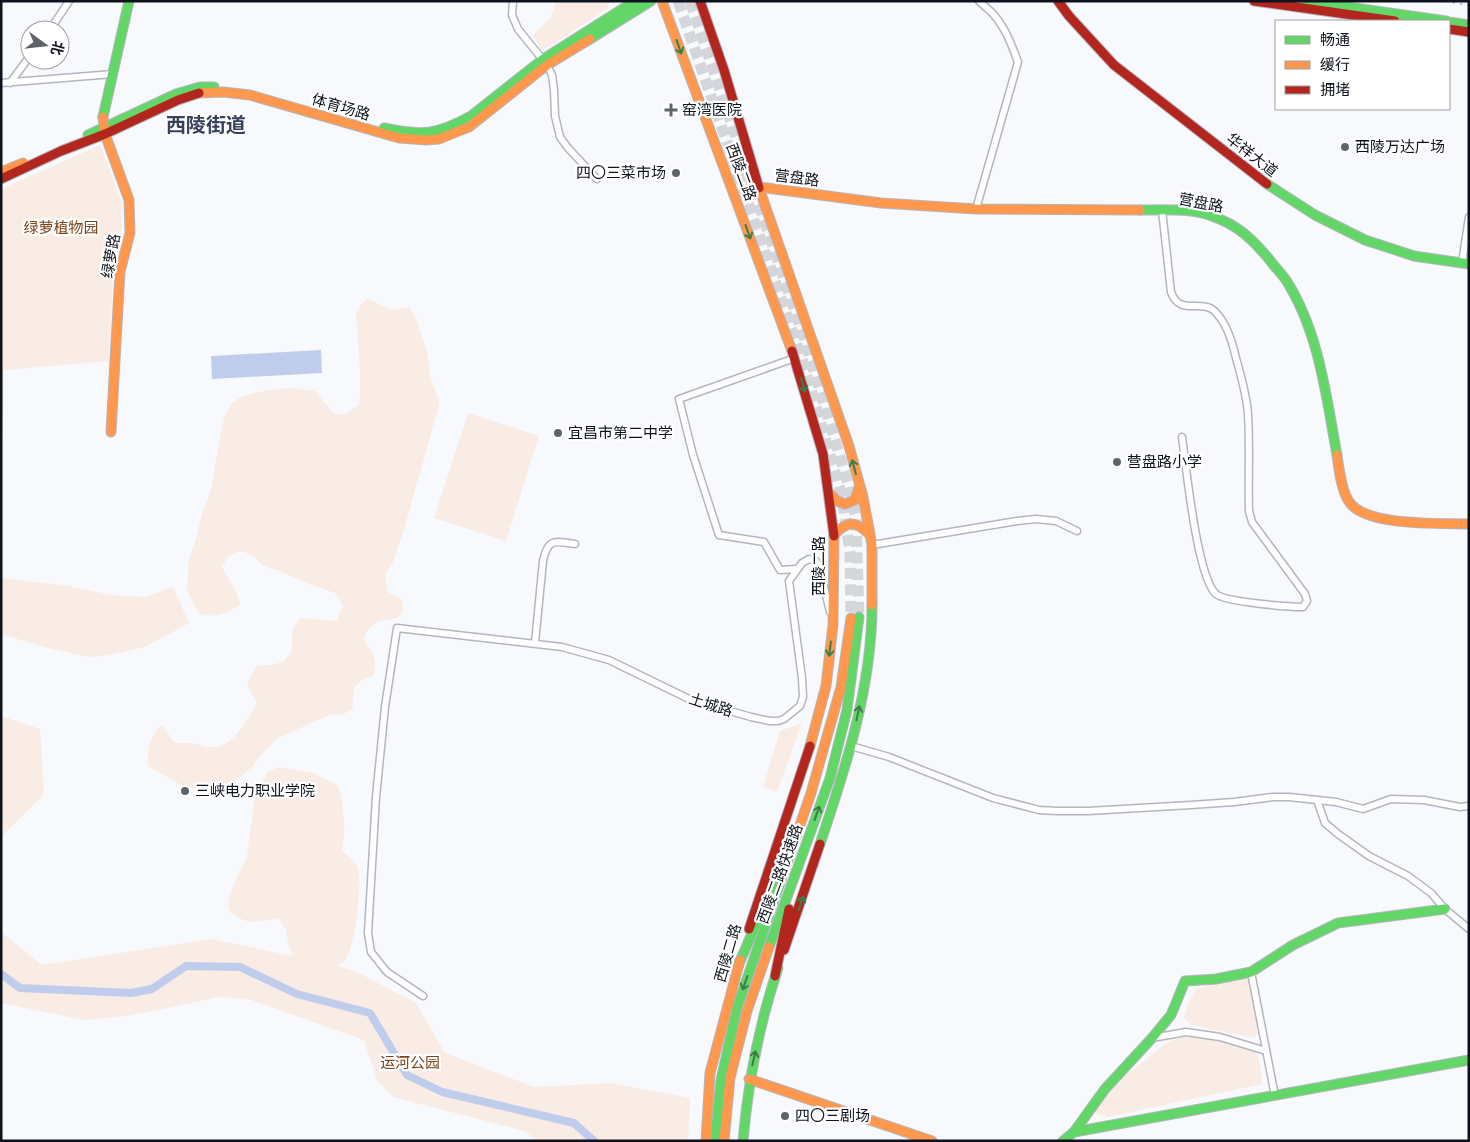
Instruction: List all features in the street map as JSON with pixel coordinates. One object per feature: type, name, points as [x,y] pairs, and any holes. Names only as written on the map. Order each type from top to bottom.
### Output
[{"type":"main road","name":"绿萝路","points":[[112,432],[120,272],[130,233],[130,224],[129,200],[105,131],[104,116],[129,1]]},
{"type":"main road","name":"体育场路","points":[[1,179],[105,131],[176,94],[200,87],[223,86],[253,90],[386,129],[419,134],[445,130],[471,116],[544,62],[635,1]]},
{"type":"main road","name":"体育场路","points":[[544,62],[651,1]]},
{"type":"main road","name":"西陵二路","points":[[662,1],[795,358],[822,454],[834,536],[833,626],[826,686],[813,737],[738,966],[710,1073],[706,1141]]},
{"type":"main road","name":"西陵二路","points":[[700,1],[724,70],[759,187],[849,446],[860,486],[872,545],[872,616],[869,662],[851,746],[821,843],[775,976],[760,1029],[749,1078],[743,1141]]},
{"type":"main road","name":"华祥大道","points":[[1058,1],[1069,16],[1114,65],[1270,187],[1315,215],[1365,240],[1414,256],[1466,263]]},
{"type":"main road","points":[[1254,1],[1388,20]]},
{"type":"main road","points":[[1306,1],[1440,20]]},
{"type":"main road","points":[[1450,21],[1469,24]]},
{"type":"main road","points":[[1450,29],[1469,32]]},
{"type":"main road","name":"体育场路","points":[[1,172],[78,140],[105,131]]},
{"type":"main road","name":"营盘路","points":[[759,187],[881,203],[976,209],[1162,210],[1211,215],[1225,220],[1239,228],[1253,240],[1285,279],[1308,324],[1322,370],[1344,491],[1348,501],[1356,510],[1369,516],[1394,521],[1469,524]]},
{"type":"main road","points":[[829,493],[839,502],[846,504],[855,500],[860,486]]},
{"type":"main road","points":[[834,536],[843,526],[852,523],[863,527],[870,535]]},
{"type":"main road","name":"西陵二路快速路","points":[[714,1141],[721,1080],[737,1008],[811,793],[841,686],[855,617],[847,710],[830,778],[770,941],[747,1011],[730,1078],[724,1141]]},
{"type":"main road","points":[[738,966],[811,793]]},
{"type":"main road","points":[[775,976],[785,924],[801,860]]},
{"type":"main road","points":[[1062,1141],[1074,1132],[1105,1089],[1171,1015],[1185,981],[1216,979],[1251,972],[1293,945],[1338,923],[1445,909]]},
{"type":"main road","points":[[1074,1132],[1469,1060]]},
{"type":"main road","points":[[749,1078],[932,1141]]},
{"type":"street","points":[[57,20],[69,1]]},
{"type":"street","points":[[513,1],[512,15],[518,29],[552,75],[554,116],[560,136],[568,148],[597,179]]},
{"type":"street","points":[[976,209],[1018,62],[1002,26],[980,1]]},
{"type":"street","points":[[10,82],[20,69]]},
{"type":"street","points":[[1,83],[113,74]]},
{"type":"street","points":[[1162,210],[1171,292],[1174,299],[1179,303],[1209,308],[1216,312],[1223,322],[1233,345],[1248,413],[1249,511],[1252,522],[1305,594],[1307,601],[1303,607],[1226,598],[1216,594],[1209,584],[1198,548],[1182,437]]},
{"type":"street","points":[[1466,263],[1469,217]]},
{"type":"street","points":[[795,358],[679,399],[693,455],[719,535],[764,542],[780,570],[797,569],[809,559],[816,561],[821,573],[833,626]]},
{"type":"street","points":[[872,545],[1017,520],[1056,521],[1077,531]]},
{"type":"street","points":[[535,644],[543,561],[546,549],[549,544],[555,542],[575,544]]},
{"type":"street","name":"土城路","points":[[423,996],[387,972],[371,952],[368,933],[376,797],[383,725],[397,628],[562,646],[609,660],[689,698],[751,717],[778,721],[784,719],[800,706],[803,696],[789,581],[797,569]]},
{"type":"street","points":[[851,746],[889,757],[994,798],[1039,810],[1058,812],[1191,805],[1274,797],[1336,802],[1362,809],[1391,799],[1424,800],[1460,808],[1469,806]]},
{"type":"street","points":[[1317,800],[1325,823],[1369,856],[1408,876],[1431,894],[1469,930]]},
{"type":"street","points":[[1251,972],[1275,1096]]},
{"type":"street","points":[[1152,1038],[1186,1032],[1220,1037],[1266,1051]]},
{"type":"green space","points":[[557,1],[608,1],[609,8],[542,51],[533,35],[550,19]]},
{"type":"green space","name":"绿萝植物园","points":[[100,145],[122,202],[121,237],[113,277],[109,361],[4,370],[3,434],[1,434],[1,189]]},
{"type":"green space","points":[[368,299],[392,310],[409,307],[416,318],[427,352],[431,379],[439,400],[439,406],[403,533],[393,562],[385,575],[388,592],[402,600],[402,613],[395,618],[376,623],[364,636],[363,639],[374,656],[375,670],[373,676],[358,683],[353,696],[353,708],[344,714],[330,715],[277,738],[241,777],[221,786],[186,788],[148,766],[150,744],[154,733],[162,725],[175,743],[215,747],[229,741],[240,730],[257,703],[247,686],[250,677],[258,665],[273,665],[284,661],[291,652],[293,628],[300,618],[337,621],[343,605],[335,593],[263,566],[245,552],[238,552],[229,556],[222,566],[240,605],[222,614],[207,616],[201,615],[192,602],[187,589],[189,558],[211,489],[224,417],[232,403],[242,396],[269,390],[293,388],[315,391],[334,414],[346,414],[359,404],[360,369],[356,313],[362,303]]},
{"type":"green space","points":[[468,413],[539,436],[506,541],[434,518]]},
{"type":"green space","points":[[1,578],[64,585],[112,595],[146,597],[173,587],[189,623],[145,647],[110,655],[89,657],[44,647],[1,634]]},
{"type":"green space","points":[[1,716],[40,729],[44,794],[2,836]]},
{"type":"green space","points":[[802,723],[777,792],[763,787],[780,731]]},
{"type":"green space","name":"运河公园","points":[[279,767],[311,772],[339,786],[344,819],[342,851],[357,865],[359,887],[357,914],[349,952],[346,959],[337,966],[353,970],[416,1003],[445,1053],[534,1087],[610,1083],[690,1098],[688,1141],[537,1141],[525,1131],[393,1097],[377,1080],[364,1040],[251,1000],[220,997],[128,1016],[85,1020],[1,1003],[1,932],[42,965],[211,939],[293,956],[286,930],[279,919],[246,921],[228,909],[229,897],[247,857],[254,802],[267,772]]},
{"type":"green space","points":[[1248,977],[1257,1024],[1256,1038],[1190,1024],[1184,1018],[1195,990],[1217,982]]},
{"type":"green space","points":[[1186,1035],[1224,1041],[1252,1050],[1257,1054],[1259,1060],[1262,1084],[1108,1117],[1095,1112],[1096,1106],[1108,1090],[1165,1044]]},
{"type":"water","points":[[321,350],[322,373],[212,379],[211,356]]},
{"type":"waterway","points":[[1,974],[20,988],[131,993],[152,989],[186,966],[240,967],[297,994],[370,1013],[407,1075],[442,1092],[574,1123],[594,1141]]},
{"type":"tunnel","points":[[678,1],[801,356],[842,496],[850,553],[851,618]]},
{"type":"tunnel","points":[[690,1],[804,338],[849,487],[856,519],[859,617]]},
{"type":"railway","points":[[1445,1],[1469,5]]},
{"type":"traffic: fast","points":[[103,117],[129,1]]},
{"type":"traffic: fast","points":[[384,128],[419,133],[429,132],[448,127],[471,116],[542,60],[635,1]]},
{"type":"traffic: fast","points":[[590,39],[651,1]]},
{"type":"traffic: fast","points":[[1306,1],[1439,20]]},
{"type":"traffic: fast","points":[[1450,22],[1469,25]]},
{"type":"traffic: fast","points":[[88,135],[176,94],[200,87],[214,87]]},
{"type":"traffic: fast","points":[[1267,184],[1315,215],[1365,240],[1414,256],[1469,264]]},
{"type":"traffic: fast","points":[[1140,210],[1204,213],[1221,220],[1237,228],[1250,239],[1282,275],[1297,300],[1314,342],[1325,387],[1337,455]]},
{"type":"traffic: fast","points":[[820,844],[856,726],[868,666],[872,605]]},
{"type":"traffic: fast","points":[[769,947],[830,778],[847,710],[859,617]]},
{"type":"traffic: fast","points":[[715,1141],[721,1080],[737,1008],[789,857]]},
{"type":"traffic: fast","points":[[738,966],[769,894]]},
{"type":"traffic: fast","points":[[1063,1141],[1074,1132],[1105,1089],[1171,1015],[1185,981],[1216,979],[1251,972],[1293,945],[1338,923],[1445,909]]},
{"type":"traffic: fast","points":[[743,1141],[755,1054],[778,968]]},
{"type":"traffic: fast","points":[[1074,1132],[1469,1060]]},
{"type":"traffic: slow","points":[[662,1],[792,351]]},
{"type":"traffic: slow","points":[[199,93],[223,92],[250,95],[399,138],[439,139],[469,127],[547,65],[590,39]]},
{"type":"traffic: slow","points":[[103,117],[105,134],[129,200],[130,233],[120,272],[111,432]]},
{"type":"traffic: slow","points":[[1,172],[23,163]]},
{"type":"traffic: slow","points":[[759,187],[881,203],[976,209],[1140,210]]},
{"type":"traffic: slow","points":[[759,188],[849,446],[863,497],[872,545],[872,605]]},
{"type":"traffic: slow","points":[[1337,455],[1344,490],[1348,500],[1356,509],[1369,515],[1403,522],[1469,524]]},
{"type":"traffic: slow","points":[[829,493],[837,501],[845,504],[855,500],[859,487]]},
{"type":"traffic: slow","points":[[834,535],[843,527],[851,524],[859,526],[869,534]]},
{"type":"traffic: slow","points":[[810,746],[826,686],[833,625],[834,536]]},
{"type":"traffic: slow","points":[[789,857],[811,793],[841,687],[851,618]]},
{"type":"traffic: slow","points":[[724,1141],[730,1078],[747,1011],[769,947]]},
{"type":"traffic: slow","points":[[706,1141],[710,1073],[740,960]]},
{"type":"traffic: slow","points":[[749,1079],[932,1141]]},
{"type":"traffic: jam","points":[[700,1],[724,70],[759,188]]},
{"type":"traffic: jam","points":[[1058,1],[1069,16],[1114,65],[1267,184]]},
{"type":"traffic: jam","points":[[1254,1],[1388,20]]},
{"type":"traffic: jam","points":[[1450,29],[1469,32]]},
{"type":"traffic: jam","points":[[1,179],[178,100],[199,93]]},
{"type":"traffic: jam","points":[[792,351],[823,454],[834,536]]},
{"type":"traffic: jam","points":[[749,929],[810,746]]},
{"type":"traffic: jam","points":[[784,950],[820,844]]},
{"type":"traffic: jam","points":[[775,976],[789,909]]},
{"type":"place","name":"窑湾医院","points":[[671,110]]},
{"type":"place","name":"西陵万达广场","points":[[1345,147]]},
{"type":"place","name":"四〇三菜市场","points":[[676,173]]},
{"type":"place","name":"宜昌市第二中学","points":[[558,433]]},
{"type":"place","name":"营盘路小学","points":[[1117,462]]},
{"type":"place","name":"三峡电力职业学院","points":[[185,791]]},
{"type":"place","name":"四〇三剧场","points":[[785,1116]]},
{"type":"district","name":"西陵街道","points":[[206,125]]}]
